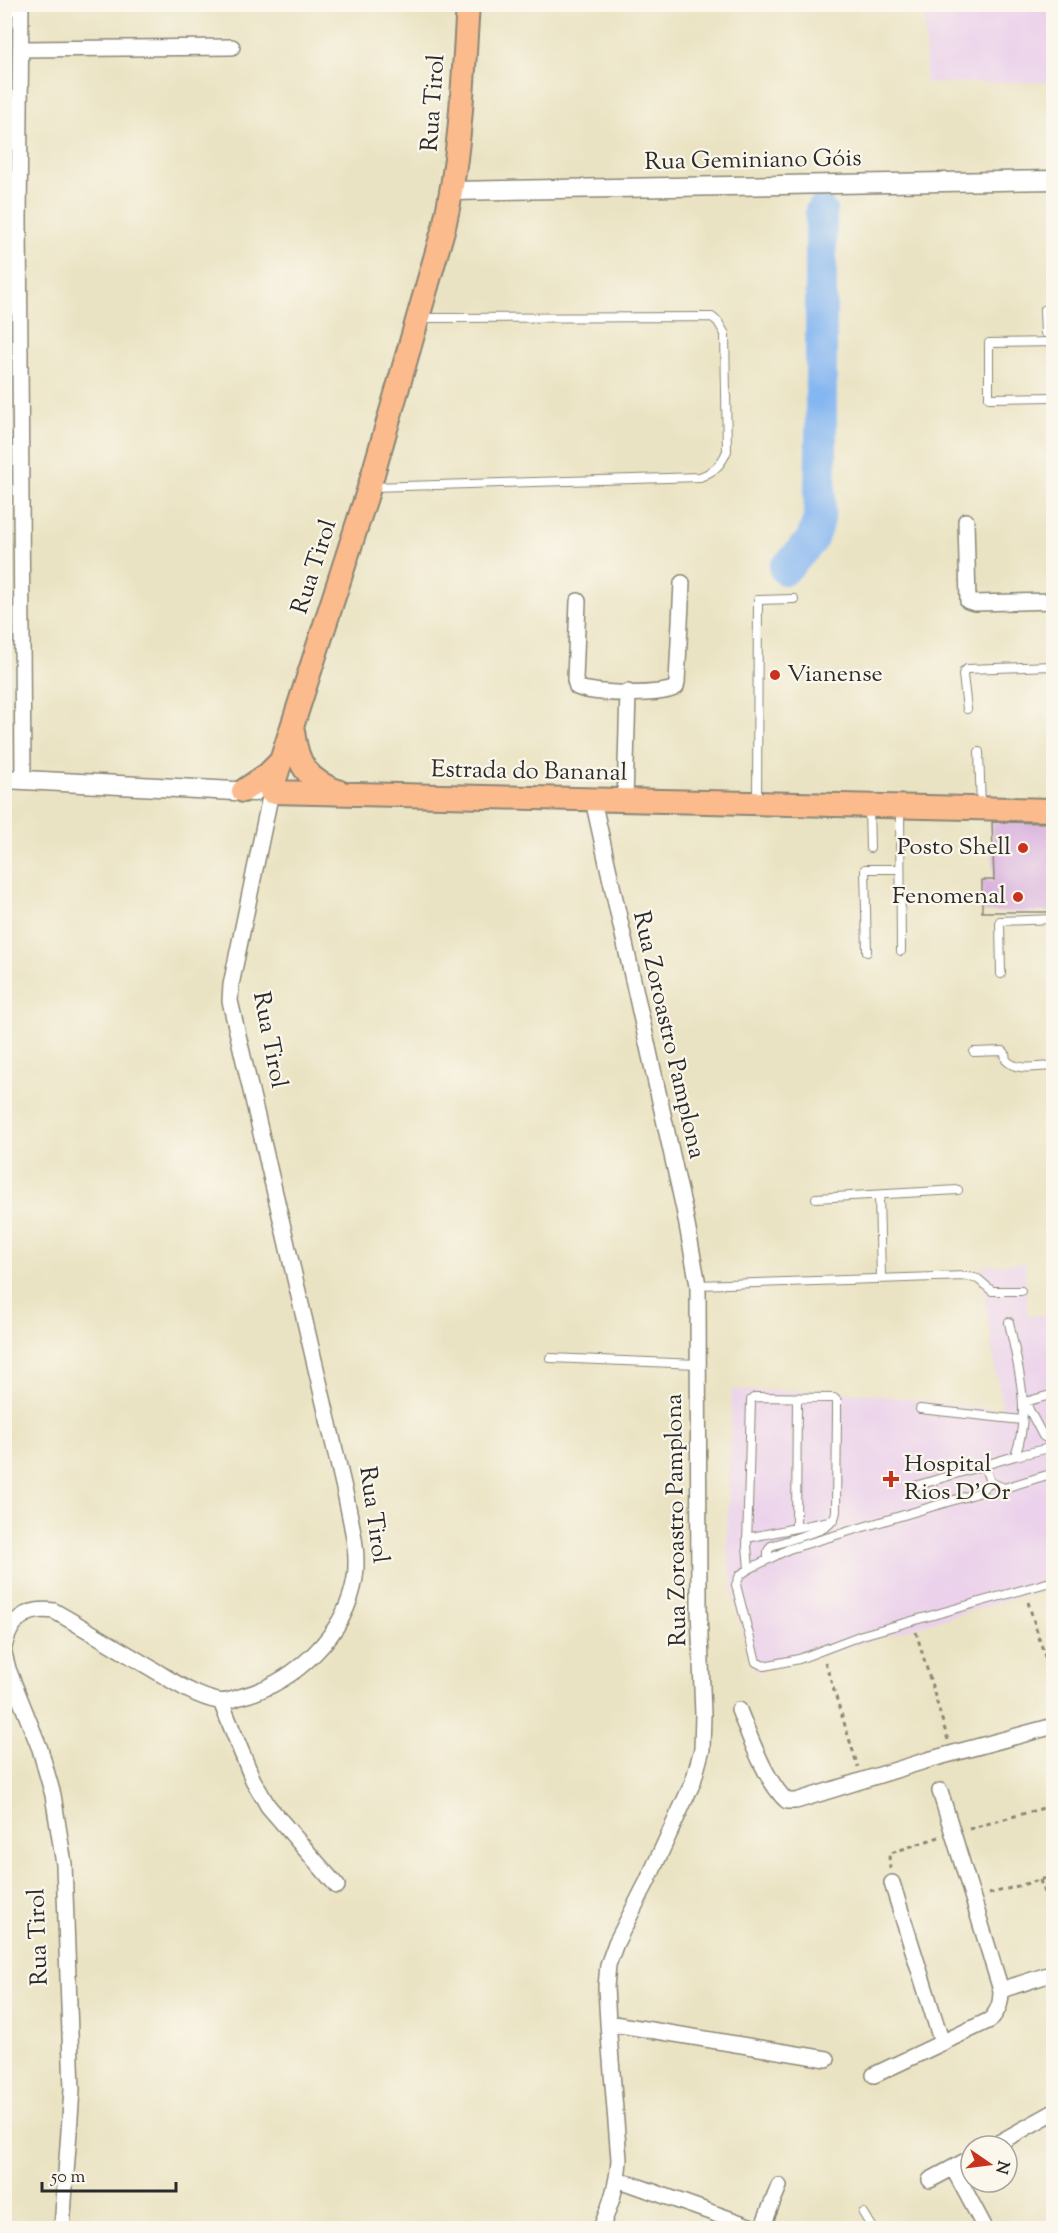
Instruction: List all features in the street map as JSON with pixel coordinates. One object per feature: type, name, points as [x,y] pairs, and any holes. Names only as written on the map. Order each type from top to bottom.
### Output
[{"type":"main road","name":"Rua Tirol","points":[[272,792],[369,488],[419,318],[453,190],[459,147],[468,4]]},
{"type":"main road","points":[[292,727],[295,749],[306,772],[322,784],[347,795]]},
{"type":"main road","points":[[243,791],[268,774],[282,760]]},
{"type":"main road","name":"Estrada do Bananal","points":[[272,792],[1053,810]]},
{"type":"street","points":[[4,8],[21,6],[14,780]]},
{"type":"street","points":[[21,49],[232,47]]},
{"type":"street","name":"Rua Geminiano Góis","points":[[453,190],[1053,180]]},
{"type":"street","points":[[966,521],[968,601],[975,603],[1053,602]]},
{"type":"street","points":[[578,601],[575,680],[577,687],[628,693],[667,691],[676,687],[682,583]]},
{"type":"street","points":[[625,801],[628,693]]},
{"type":"street","name":"Estrada do Bananal","points":[[14,780],[272,792]]},
{"type":"street","name":"Rua Tirol","points":[[221,1702],[255,1693],[287,1677],[309,1659],[331,1634],[346,1608],[355,1578],[355,1549],[346,1497],[230,1001],[231,984],[272,792]]},
{"type":"street","name":"Rua Zoroastro Pamplona","points":[[593,800],[684,1209],[698,1285],[699,1609],[703,1715],[702,1749],[693,1782],[608,1965],[606,1987],[608,2023],[619,2159],[611,2204],[601,2229]]},
{"type":"street","points":[[4,1647],[10,1626],[20,1617],[43,1609],[54,1611],[182,1686],[221,1702],[253,1780],[268,1806],[337,1886]]},
{"type":"street","name":"Rua Tirol","points":[[4,1653],[8,1669],[40,1749],[53,1796],[64,1864],[72,2090],[62,2229]]},
{"type":"street","points":[[739,1710],[771,1779],[780,1795],[787,1801],[796,1801],[1053,1726]]},
{"type":"street","points":[[874,2075],[990,2020],[998,2012],[1001,2002],[1001,1990],[940,1791]]},
{"type":"street","points":[[892,1883],[942,2043]]},
{"type":"street","points":[[1001,1990],[1053,1973]]},
{"type":"street","points":[[608,2023],[827,2059]]},
{"type":"street","points":[[1014,2134],[1053,2112]]},
{"type":"street","points":[[930,2180],[959,2165]]},
{"type":"street","points":[[953,2168],[985,2229]]},
{"type":"street","points":[[617,2179],[756,2229]]},
{"type":"street","points":[[762,2229],[779,2186]]},
{"type":"lane","points":[[1044,310],[1045,333],[1053,333]]},
{"type":"lane","points":[[369,488],[700,477],[714,472],[722,463],[727,451],[725,334],[718,322],[711,317],[419,318]]},
{"type":"lane","points":[[1053,342],[989,343],[989,398],[1053,397]]},
{"type":"lane","points":[[757,803],[758,600],[794,599]]},
{"type":"lane","points":[[967,709],[963,675],[967,669],[1053,666]]},
{"type":"lane","points":[[980,752],[981,808]]},
{"type":"lane","points":[[869,806],[870,848]]},
{"type":"lane","points":[[900,806],[901,951]]},
{"type":"lane","points":[[867,952],[865,869],[900,869]]},
{"type":"lane","points":[[1001,974],[1000,921],[1053,920]]},
{"type":"lane","points":[[974,1052],[1003,1051],[1006,1060],[1018,1067],[1053,1066]]},
{"type":"lane","points":[[816,1198],[958,1190]]},
{"type":"lane","points":[[879,1195],[881,1278]]},
{"type":"lane","points":[[698,1285],[966,1276],[978,1279],[992,1291],[1021,1291]]},
{"type":"lane","points":[[1009,1322],[1025,1402],[1043,1436],[1048,1439],[1053,1438]]},
{"type":"lane","points":[[550,1358],[698,1364]]},
{"type":"lane","points":[[1025,1402],[1053,1394]]},
{"type":"lane","points":[[749,1569],[747,1538],[751,1400],[755,1397],[834,1398],[837,1401],[834,1520],[820,1530],[771,1546],[768,1559]]},
{"type":"lane","points":[[796,1528],[797,1398]]},
{"type":"lane","points":[[1015,1456],[1020,1444],[1025,1402]]},
{"type":"lane","points":[[920,1409],[1022,1420]]},
{"type":"lane","points":[[912,1487],[1053,1447]]},
{"type":"lane","points":[[984,1465],[990,1482],[1004,1488],[1053,1473]]},
{"type":"lane","points":[[990,1482],[978,1493],[789,1549],[740,1575],[736,1585],[756,1662],[764,1666],[799,1659],[862,1635],[1053,1581]]},
{"type":"lane","points":[[747,1538],[834,1520]]},
{"type":"lane","points":[[863,2212],[872,2229]]},
{"type":"path","points":[[1027,1599],[1053,1686]]},
{"type":"path","points":[[916,1632],[952,1754]]},
{"type":"path","points":[[825,1660],[862,1780]]},
{"type":"path","points":[[892,1883],[889,1859],[891,1853],[1053,1805]]},
{"type":"path","points":[[973,1899],[1053,1876]]},
{"type":"path","points":[[1040,1880],[1052,1914],[1053,1925]]},
{"type":"shaded area","points":[[925,5],[1053,5],[1053,82],[926,83]]},
{"type":"shaded area","name":"Hospital Rios D'Or","points":[[1025,1263],[1027,1316],[1053,1316],[1053,1586],[833,1652],[756,1671],[736,1607],[727,1546],[732,1390],[859,1393],[1003,1411],[987,1316],[982,1266]]},
{"type":"building","points":[[992,822],[1053,823],[1053,912],[982,912],[982,880],[994,880]]},
{"type":"waterway","points":[[785,569],[811,541],[819,519],[821,211]]},
{"type":"place","name":"Vianense","points":[[775,675]]},
{"type":"place","name":"Posto Shell","points":[[1023,848]]},
{"type":"place","name":"Fenomenal","points":[[1018,897]]},
{"type":"place","name":"Hospital Rios D'Or","points":[[891,1479]]}]
